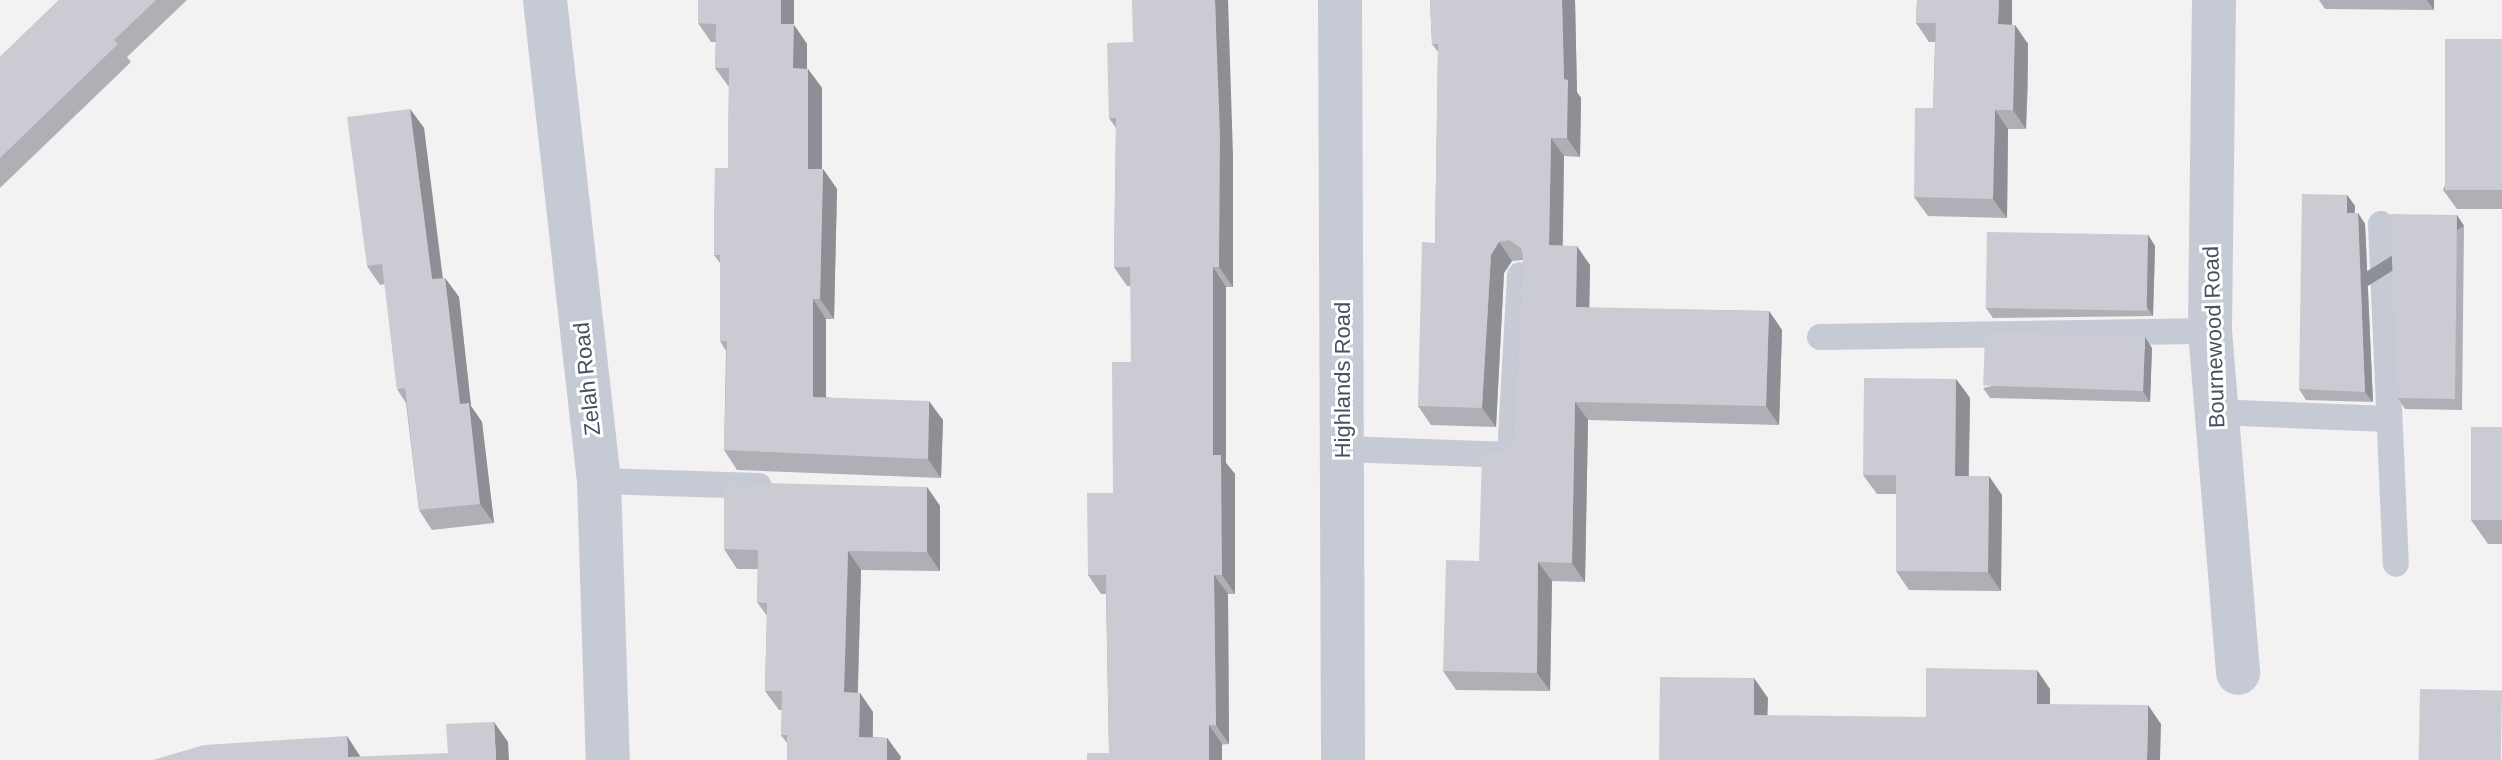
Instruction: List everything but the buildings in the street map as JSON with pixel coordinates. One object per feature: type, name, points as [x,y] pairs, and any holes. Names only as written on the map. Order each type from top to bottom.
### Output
[{"type":"street","name":"Zelah Road","points":[[545,0],[599,481],[608,760]]},
{"type":"street","name":"Highlands Road","points":[[1340,0],[1343,760]]},
{"type":"street","name":"Bournewood Road","points":[[2214,0],[2210,331],[2214,412],[2238,673]]},
{"type":"lane","points":[[2381,224],[2396,564]]},
{"type":"lane","points":[[1344,449],[1510,455],[1520,275]]},
{"type":"lane","points":[[1820,337],[2210,331]]},
{"type":"lane","points":[[2214,412],[2389,419]]},
{"type":"lane","points":[[599,481],[790,487]]}]
